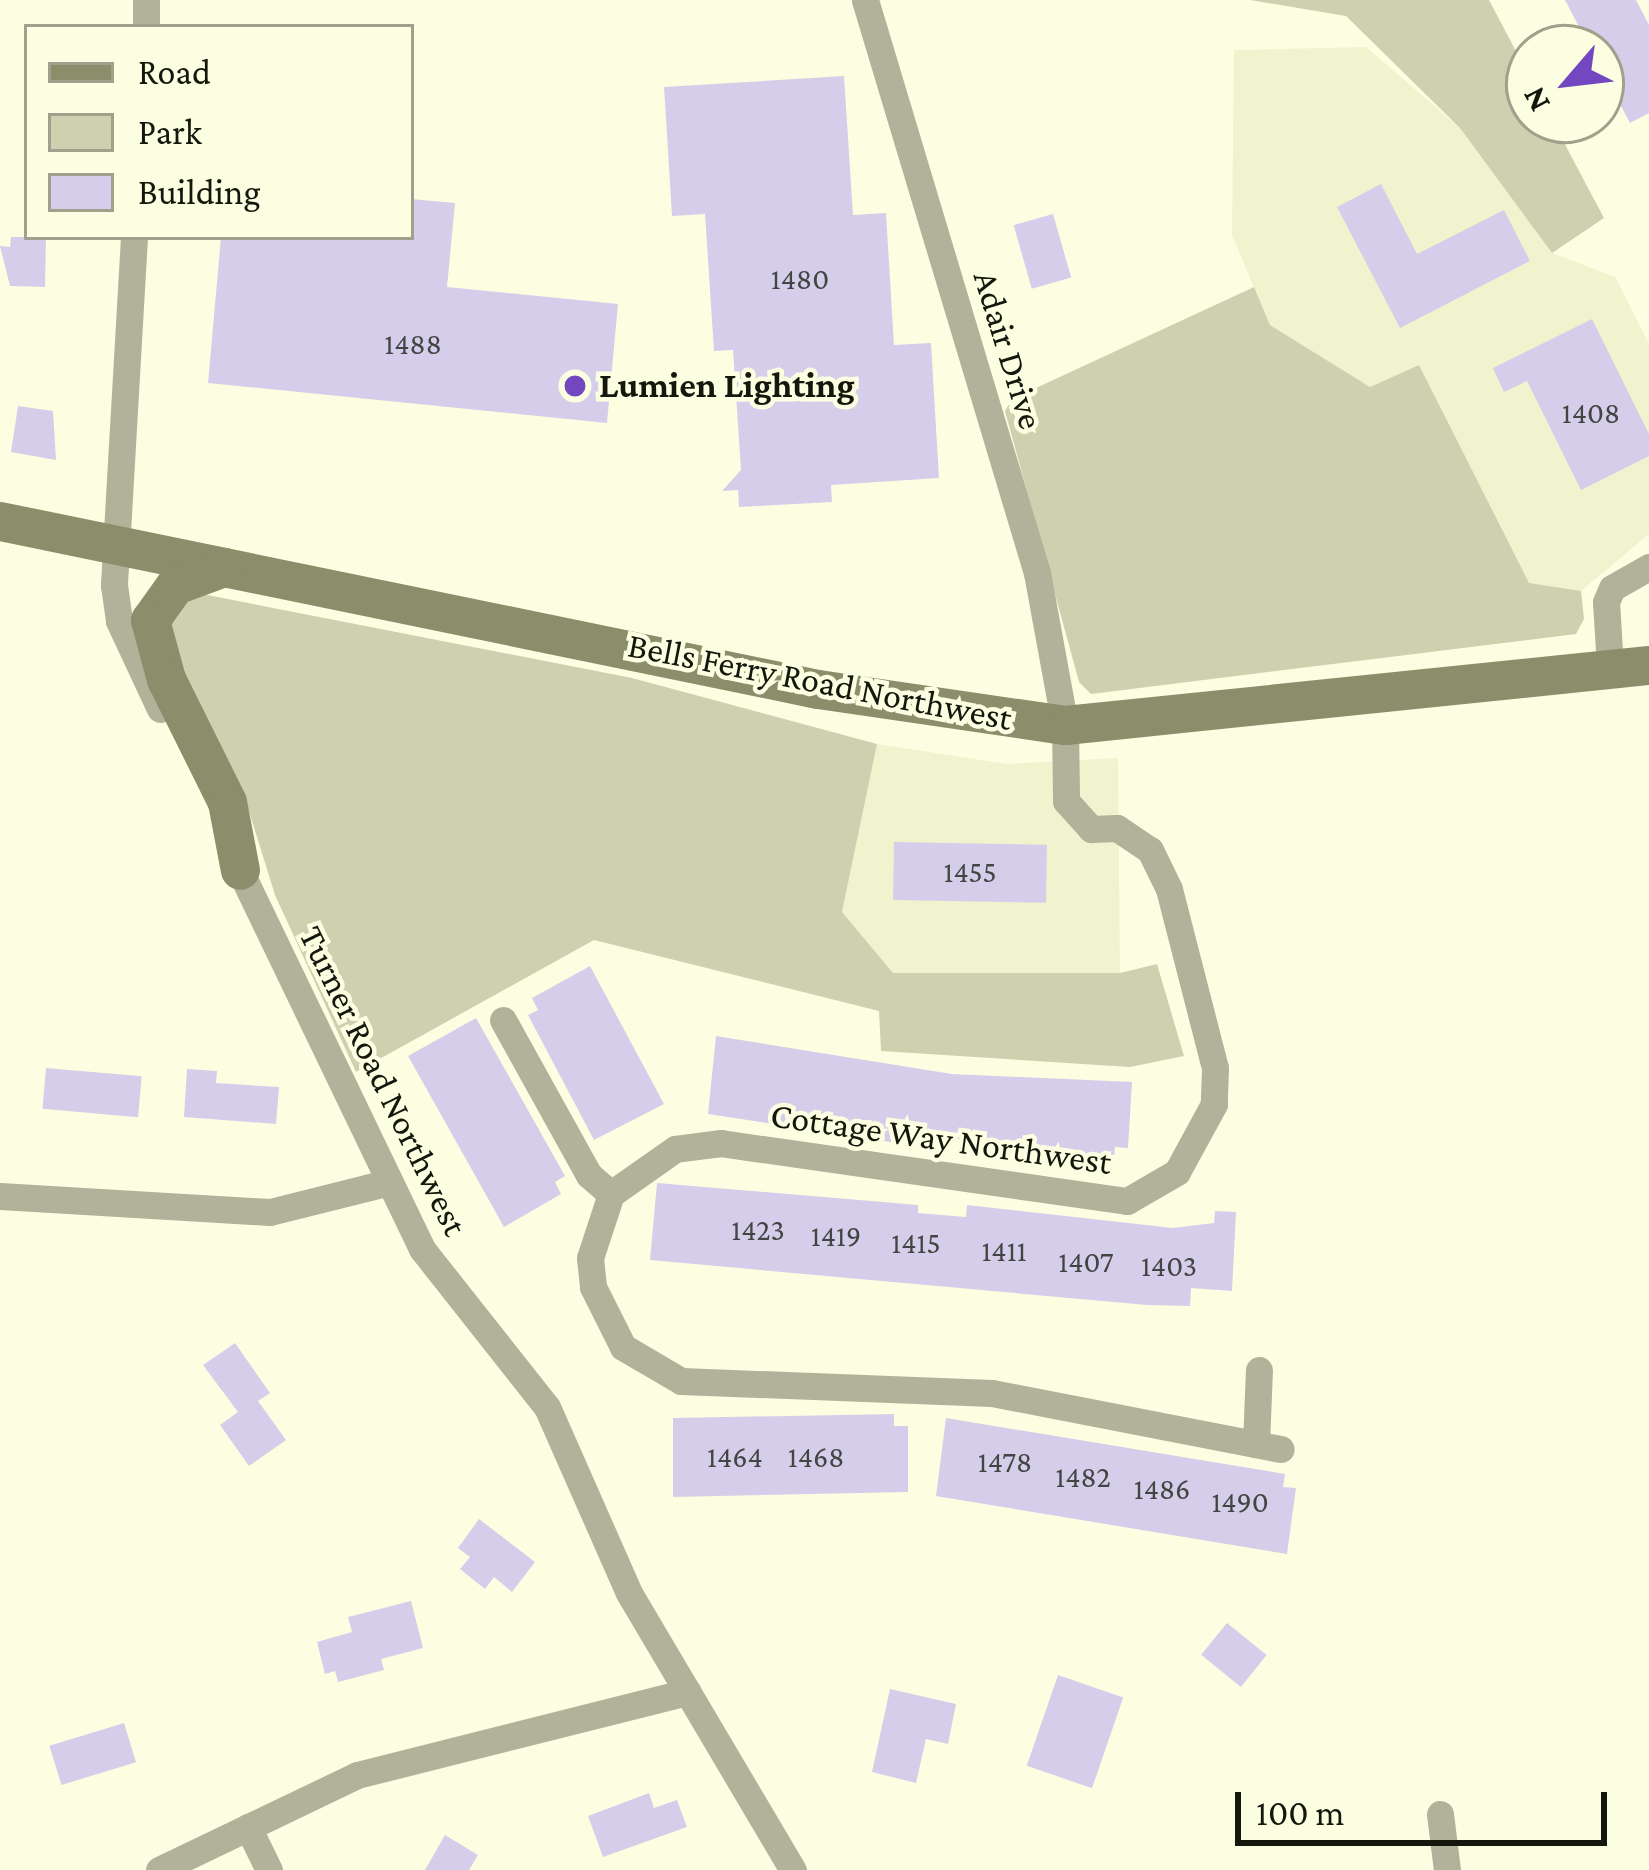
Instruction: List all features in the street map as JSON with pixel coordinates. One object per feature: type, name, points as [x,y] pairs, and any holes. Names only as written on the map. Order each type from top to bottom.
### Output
[{"type":"main road","name":"Bells Ferry Road Northwest","points":[[0,521],[818,688],[1065,725],[1630,666]]},
{"type":"main road","points":[[230,566],[175,585],[149,620],[166,679],[227,802],[240,870]]},
{"type":"street","name":"Adair Drive","points":[[865,0],[1037,573],[1065,725]]},
{"type":"street","name":"Turner Road Northwest","points":[[134,240],[116,543],[119,621],[389,1182],[439,1275],[547,1407],[629,1593],[794,1870]]},
{"type":"street","points":[[1630,666],[1606,602],[1612,588],[1649,567]]},
{"type":"street","name":"Cottage Way Northwest","points":[[610,1194],[649,1161],[701,1143],[1102,1200],[1140,1196],[1177,1172],[1214,1104],[1215,1068],[1169,889],[1135,835],[1091,829],[1066,801],[1065,725]]},
{"type":"street","points":[[503,1020],[589,1175],[610,1194],[590,1258],[593,1287],[603,1320],[654,1371],[705,1384],[992,1393],[1269,1447],[1259,1370]]},
{"type":"street","points":[[0,1196],[270,1211],[389,1182]]},
{"type":"street","points":[[159,1870],[357,1775],[688,1692]]},
{"type":"street","points":[[1440,1814],[1447,1870]]},
{"type":"street","points":[[248,1827],[268,1870]]},
{"type":"shaded area","points":[[1366,47],[1460,128],[1552,253],[1615,277],[1649,344],[1649,534],[1581,591],[1529,584],[1419,365],[1370,387],[1270,325],[1232,235],[1234,50]]},
{"type":"shaded area","points":[[877,744],[1007,764],[1118,758],[1120,973],[893,973],[842,912]]},
{"type":"green space","points":[[1250,0],[1489,0],[1505,30],[1505,144],[1565,144],[1604,218],[1552,253],[1460,128],[1346,16]]},
{"type":"green space","points":[[1254,287],[1270,325],[1370,387],[1419,365],[1529,583],[1581,591],[1584,619],[1576,634],[1091,694],[1079,682],[1005,411],[1012,399]]},
{"type":"green space","points":[[197,593],[632,678],[877,744],[842,912],[893,973],[1120,973],[1157,964],[1184,1056],[1130,1067],[881,1051],[879,1011],[594,940],[356,1072],[275,895],[243,792],[171,651],[166,622],[177,603]]},
{"type":"building","points":[[1565,0],[1636,0],[1649,25],[1649,113],[1630,123],[1625,114],[1625,24],[1578,24]]},
{"type":"building","points":[[844,76],[853,215],[886,213],[894,345],[931,343],[939,478],[831,485],[832,502],[739,507],[738,490],[722,491],[741,470],[733,350],[714,351],[705,214],[672,216],[664,87]]},
{"type":"building","points":[[1381,184],[1417,254],[1504,210],[1530,261],[1400,328],[1337,207]]},
{"type":"building","points":[[414,199],[455,203],[447,287],[618,304],[607,423],[208,383],[221,240],[414,240]]},
{"type":"building","points":[[1053,214],[1071,277],[1032,289],[1014,225]]},
{"type":"building","points":[[11,237],[46,240],[45,287],[10,286],[0,246],[10,247]]},
{"type":"building","points":[[1592,319],[1649,434],[1649,456],[1581,490],[1527,381],[1504,392],[1493,368]]},
{"type":"building","points":[[18,406],[53,411],[56,460],[11,452]]},
{"type":"building","points":[[894,842],[1047,845],[1046,903],[893,900]]},
{"type":"building","points":[[590,966],[664,1104],[594,1140],[528,1015],[538,1010],[532,998]]},
{"type":"building","points":[[476,1018],[565,1176],[555,1182],[561,1194],[504,1227],[408,1056]]},
{"type":"building","points":[[716,1036],[952,1074],[1132,1082],[1128,1148],[1115,1147],[1114,1159],[1014,1158],[974,1154],[975,1141],[930,1136],[929,1148],[708,1114]]},
{"type":"building","points":[[46,1068],[142,1076],[138,1117],[42,1109]]},
{"type":"building","points":[[187,1069],[217,1071],[216,1083],[279,1087],[276,1124],[184,1117]]},
{"type":"building","points":[[657,1183],[918,1205],[918,1213],[966,1217],[967,1205],[1173,1228],[1214,1223],[1215,1211],[1236,1212],[1232,1291],[1191,1288],[1190,1306],[1147,1305],[650,1260]]},
{"type":"building","points":[[235,1343],[270,1393],[258,1401],[286,1440],[249,1466],[220,1425],[238,1412],[203,1365]]},
{"type":"building","points":[[894,1414],[894,1426],[908,1426],[908,1492],[673,1497],[673,1418]]},
{"type":"building","points":[[946,1418],[1285,1474],[1283,1487],[1296,1488],[1287,1554],[936,1496]]},
{"type":"building","points":[[479,1519],[535,1562],[512,1592],[494,1577],[485,1589],[460,1569],[470,1557],[458,1548]]},
{"type":"building","points":[[411,1601],[423,1648],[381,1659],[384,1670],[338,1682],[335,1671],[325,1674],[317,1642],[352,1632],[348,1617]]},
{"type":"building","points":[[1227,1623],[1267,1655],[1241,1687],[1201,1655]]},
{"type":"building","points":[[1058,1675],[1123,1697],[1092,1788],[1027,1766]]},
{"type":"building","points":[[890,1689],[956,1704],[948,1744],[926,1739],[916,1783],[872,1772]]},
{"type":"building","points":[[124,1723],[136,1762],[61,1785],[49,1746]]},
{"type":"building","points":[[649,1793],[654,1808],[677,1800],[687,1827],[603,1857],[588,1816]]},
{"type":"building","points":[[445,1835],[478,1855],[469,1870],[425,1870]]},
{"type":"place","name":"Lumien Lighting","points":[[575,386]]}]
